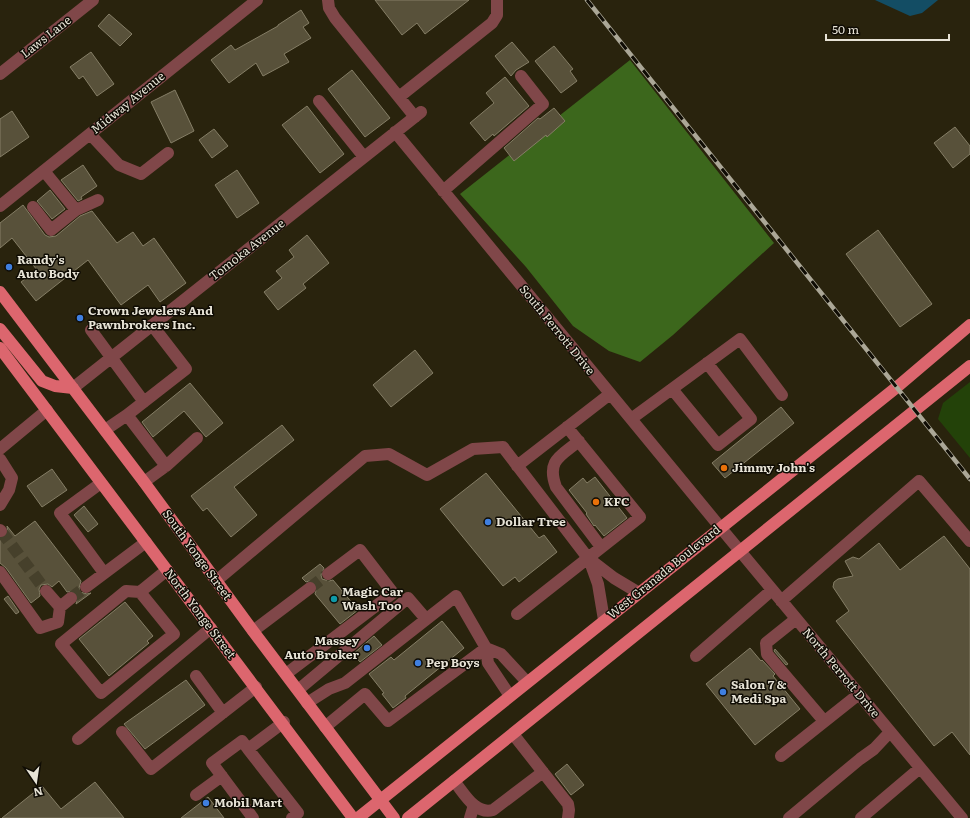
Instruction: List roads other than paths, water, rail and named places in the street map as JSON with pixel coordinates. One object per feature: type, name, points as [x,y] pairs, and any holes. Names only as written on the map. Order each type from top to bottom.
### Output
[{"type":"main road","name":"South Yonge Street","points":[[0,292],[144,482],[253,631],[394,818]]},
{"type":"main road","name":"West Granada Boulevard","points":[[358,818],[897,387],[970,325]]},
{"type":"main road","points":[[0,329],[42,381],[55,386],[73,388]]},
{"type":"main road","points":[[0,348],[47,410]]},
{"type":"main road","points":[[408,818],[970,366]]},
{"type":"main road","name":"North Yonge Street","points":[[47,410],[283,722],[353,818]]},
{"type":"street","name":"Laws Lane","points":[[0,74],[93,0]]},
{"type":"street","name":"Midway Avenue","points":[[0,206],[257,0]]},
{"type":"street","points":[[328,0],[329,8],[335,18],[399,97],[492,23],[497,15],[497,0]]},
{"type":"street","points":[[443,192],[543,104],[521,76]]},
{"type":"street","name":"Tomoka Avenue","points":[[73,388],[418,114],[399,97]]},
{"type":"street","points":[[319,101],[364,157]]},
{"type":"street","name":"South Perrott Drive","points":[[395,132],[720,527]]},
{"type":"street","points":[[90,134],[119,165],[141,174],[168,153]]},
{"type":"street","points":[[44,170],[76,210]]},
{"type":"street","points":[[33,206],[51,230],[76,210],[98,200]]},
{"type":"street","points":[[104,430],[144,402],[186,369],[152,325]]},
{"type":"street","points":[[91,330],[144,402]]},
{"type":"street","points":[[631,420],[740,339],[782,395]]},
{"type":"street","points":[[672,389],[718,445],[751,419],[707,364]]},
{"type":"street","points":[[517,466],[610,394]]},
{"type":"street","points":[[0,449],[47,410]]},
{"type":"street","points":[[126,415],[166,466]]},
{"type":"street","points":[[517,614],[640,517],[568,427]]},
{"type":"street","points":[[144,482],[166,466],[197,438]]},
{"type":"street","points":[[579,442],[554,461],[552,478],[556,486],[602,547]]},
{"type":"street","points":[[216,581],[365,456],[389,454],[427,475],[473,449],[503,447],[588,558],[614,578],[639,593]]},
{"type":"street","points":[[0,459],[12,478],[9,490],[0,505]]},
{"type":"street","points":[[781,601],[919,482],[970,541]]},
{"type":"street","points":[[101,483],[60,513],[104,573]]},
{"type":"street","name":"North Perrott Drive","points":[[720,527],[962,818]]},
{"type":"street","points":[[86,587],[146,542]]},
{"type":"street","points":[[286,674],[393,593],[360,550],[328,574]]},
{"type":"street","points":[[588,558],[598,584],[604,620]]},
{"type":"street","points":[[140,592],[174,634],[101,693],[61,644],[126,592],[140,592],[168,570]]},
{"type":"street","points":[[0,572],[40,628],[58,622],[60,607],[71,598]]},
{"type":"street","points":[[253,631],[310,588]]},
{"type":"street","points":[[696,656],[772,590]]},
{"type":"street","points":[[46,591],[60,607]]},
{"type":"street","points":[[307,702],[329,689],[345,683],[456,596],[486,648],[488,663],[510,696]]},
{"type":"street","points":[[298,690],[408,598],[426,619]]},
{"type":"street","points":[[796,619],[766,643],[767,654],[824,722]]},
{"type":"street","points":[[78,739],[211,628]]},
{"type":"street","points":[[486,648],[501,654],[527,682]]},
{"type":"street","points":[[325,727],[365,694],[388,721],[486,648]]},
{"type":"street","points":[[134,666],[146,682]]},
{"type":"street","points":[[196,676],[223,713]]},
{"type":"street","points":[[122,732],[151,769],[256,687]]},
{"type":"street","points":[[781,756],[859,694]]},
{"type":"street","points":[[248,749],[283,722]]},
{"type":"street","points":[[789,818],[874,749],[890,732]]},
{"type":"street","points":[[513,734],[568,804],[568,818]]},
{"type":"street","points":[[253,818],[212,764],[242,741],[298,813],[292,818]]},
{"type":"street","points":[[861,818],[920,768]]},
{"type":"street","points":[[454,781],[474,805],[487,811],[493,810],[543,772]]},
{"type":"street","points":[[196,795],[222,776]]},
{"type":"street","points":[[470,818],[474,805]]},
{"type":"water","points":[[875,0],[938,0],[922,13],[910,16]]},
{"type":"tunnel","points":[[1,531],[46,591]]},
{"type":"tunnel","points":[[310,588],[328,574]]},
{"type":"tunnel","points":[[71,598],[86,587]]},
{"type":"railway","points":[[587,0],[970,479]]},
{"type":"place","name":"Randy's Auto Body","points":[[9,267]]},
{"type":"place","name":"Crown Jewelers And Pawnbrokers Inc.","points":[[80,318]]},
{"type":"place","name":"Jimmy John's","points":[[724,468]]},
{"type":"place","name":"KFC","points":[[596,502]]},
{"type":"place","name":"Dollar Tree","points":[[488,522]]},
{"type":"place","name":"Magic Car Wash Too","points":[[334,599]]},
{"type":"place","name":"Massey Auto Broker","points":[[367,648]]},
{"type":"place","name":"Pep Boys","points":[[418,663]]},
{"type":"place","name":"Salon 7 & Medi Spa","points":[[723,692]]},
{"type":"place","name":"Mobil Mart","points":[[206,803]]}]
